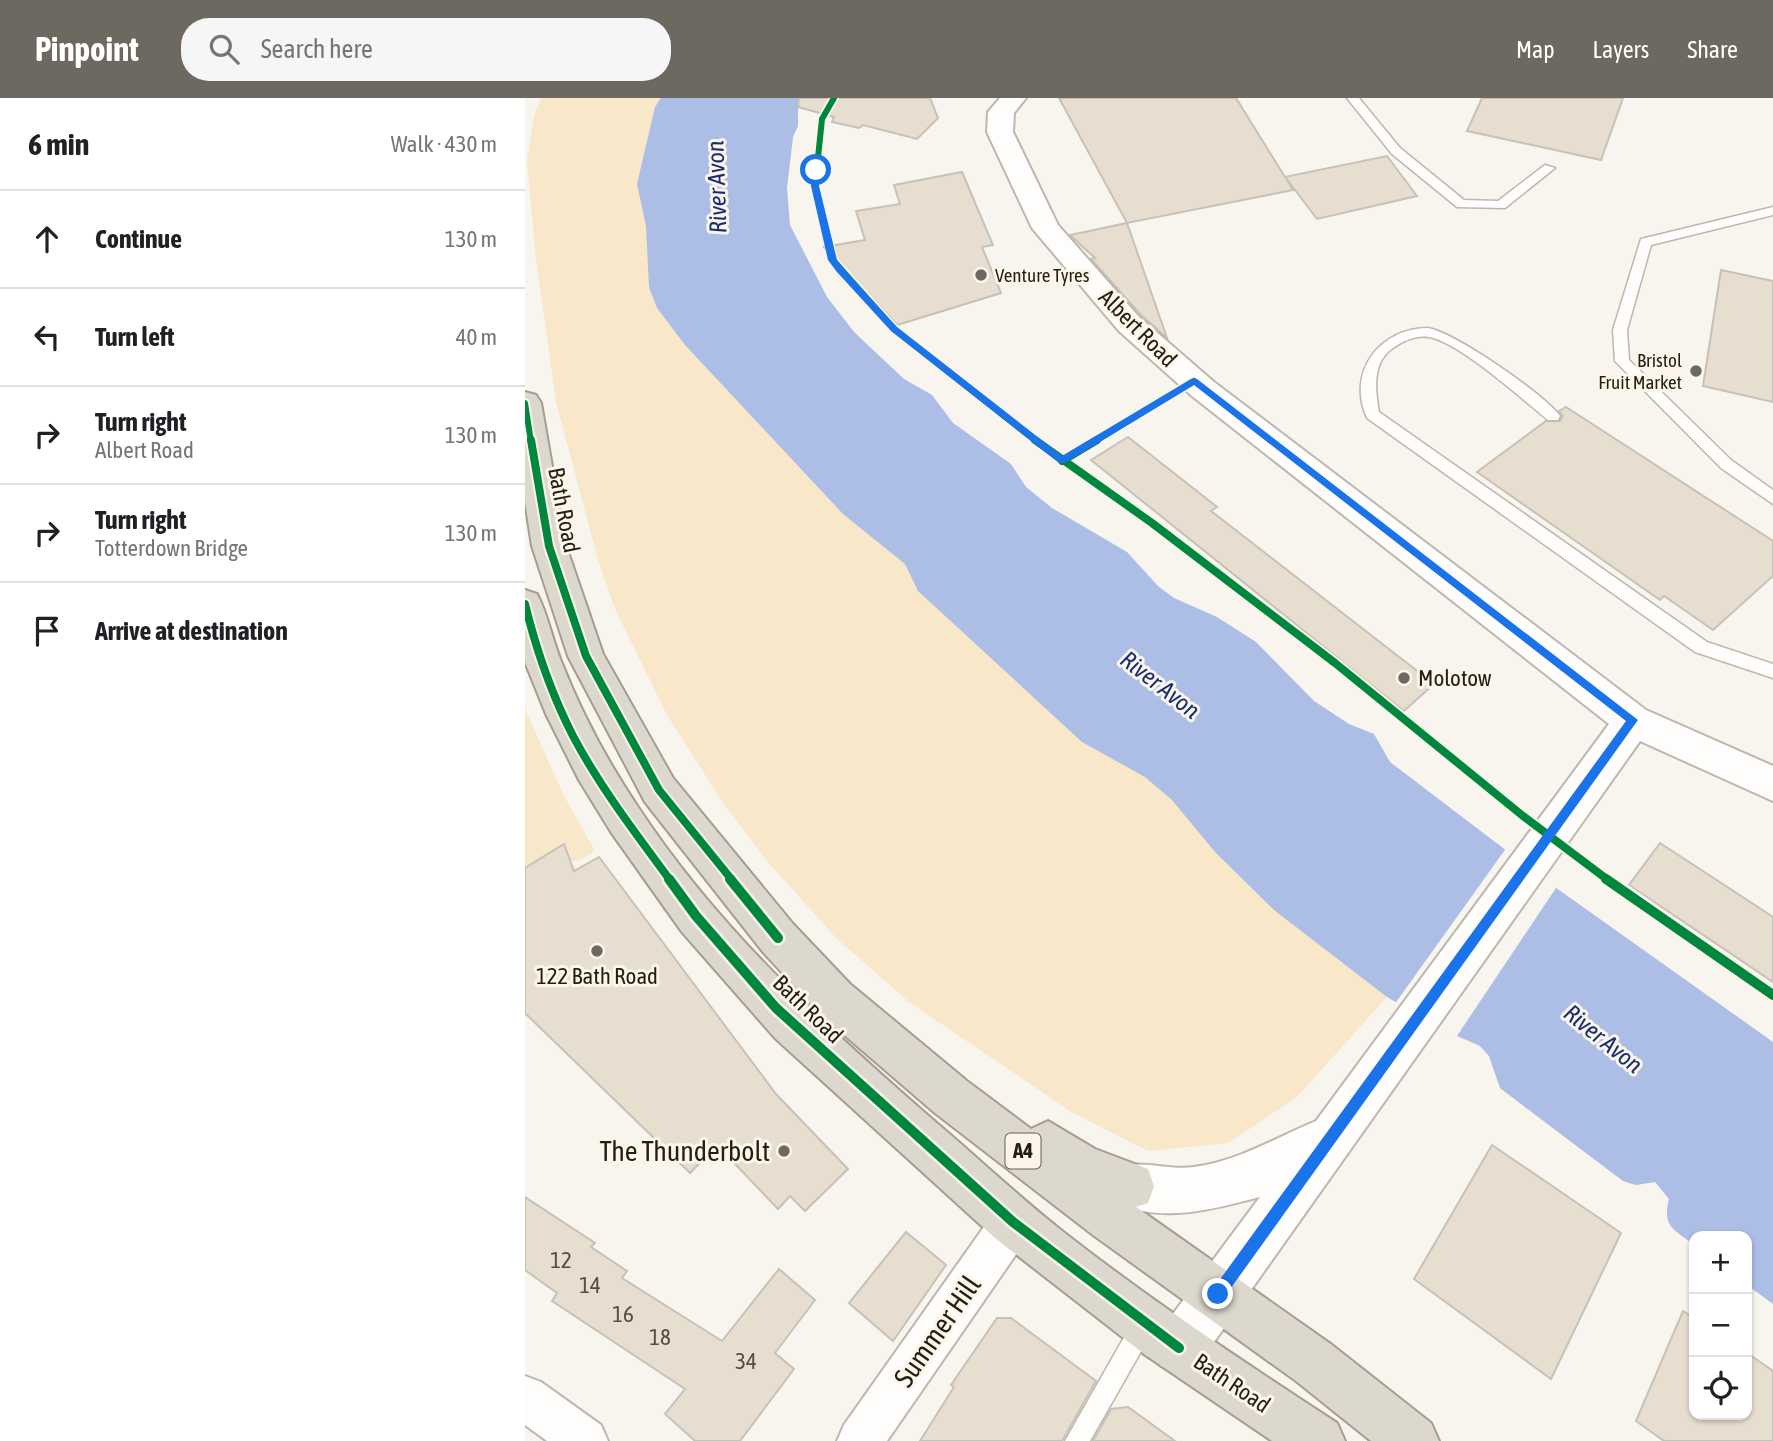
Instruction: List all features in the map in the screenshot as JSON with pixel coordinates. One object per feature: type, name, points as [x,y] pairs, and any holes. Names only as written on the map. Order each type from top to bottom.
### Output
[{"type":"highway","name":"Bath Road","points":[[525,403],[548,546],[586,656],[659,789],[778,938],[835,999],[951,1097],[1413,1441]]},
{"type":"highway","name":"Bath Road","points":[[525,604],[530,648],[573,736],[638,837],[696,916],[776,1008],[1013,1222],[1162,1335],[1319,1441]]},
{"type":"highway","name":"Bath Road","points":[[835,999],[1080,1166],[1131,1186]]},
{"type":"street","name":"Albert Road","points":[[1014,98],[1002,113],[1000,132],[1045,228],[1129,324],[1203,389],[1633,720],[1773,783]]},
{"type":"street","points":[[1162,1335],[1218,1294],[1573,808],[1633,720]]},
{"type":"street","points":[[1131,1186],[1193,1191],[1262,1173],[1331,1137]]},
{"type":"street","name":"Summer Hill","points":[[860,1441],[1013,1222]]},
{"type":"street","points":[[525,1398],[585,1441]]},
{"type":"lane","points":[[1353,98],[1396,150],[1461,204],[1501,205],[1549,168]]},
{"type":"lane","points":[[1773,211],[1645,242],[1620,330],[1622,361],[1725,464],[1773,498]]},
{"type":"lane","points":[[1553,416],[1462,349],[1433,333],[1406,335],[1382,347],[1367,378],[1371,414],[1701,647],[1773,671]]},
{"type":"lane","points":[[1077,1441],[1162,1335]]},
{"type":"shaded area","points":[[541,98],[711,98],[688,212],[1745,1200],[1773,1304],[1752,1289],[1752,1231],[1689,1231],[1689,1241],[1671,1226],[1667,1216],[1669,1199],[1655,1182],[1636,1185],[1623,1181],[1500,1088],[1489,1056],[1480,1046],[1444,1030],[1387,997],[1297,1097],[1228,1143],[1148,1151],[1073,1113],[909,1002],[836,938],[768,862],[725,806],[667,715],[615,609],[597,556],[556,402],[536,259],[527,162],[534,116]]},
{"type":"shaded area","points":[[525,709],[564,796],[595,851],[578,861],[570,861],[564,844],[525,868]]},
{"type":"water","name":"River Avon","points":[[661,98],[804,98],[798,109],[798,126],[793,137],[787,188],[790,225],[827,297],[854,332],[904,379],[932,395],[953,423],[1011,464],[1026,487],[1052,508],[1127,552],[1158,586],[1174,598],[1217,617],[1256,642],[1314,701],[1349,724],[1374,734],[1390,762],[1545,880],[1773,1042],[1773,1304],[1752,1289],[1752,1231],[1689,1231],[1689,1241],[1671,1226],[1667,1216],[1669,1199],[1655,1182],[1636,1185],[1623,1181],[1500,1088],[1489,1056],[1480,1046],[1444,1030],[1387,997],[1274,910],[1215,852],[1172,800],[1145,777],[1082,742],[918,591],[905,564],[843,514],[685,345],[657,308],[649,287],[646,226],[637,184],[655,107]]},
{"type":"pier","points":[[1507,847],[1558,885],[1455,1039],[1394,1005]]},
{"type":"building","points":[[799,98],[930,98],[938,118],[917,139],[863,125],[859,128],[832,122],[834,117],[798,107]]},
{"type":"building","points":[[1059,98],[1236,98],[1285,177],[1387,156],[1417,196],[1317,219],[1286,178],[1293,190],[1127,223]]},
{"type":"building","points":[[1482,98],[1623,98],[1601,160],[1467,131]]},
{"type":"building","points":[[962,172],[993,245],[982,247],[1001,293],[897,325],[824,247],[865,240],[856,211],[900,204],[894,185]]},
{"type":"building","points":[[1127,223],[1167,338],[1141,315],[1091,259],[1095,258],[1070,235]]},
{"type":"building","points":[[1721,270],[1773,281],[1773,402],[1703,386]]},
{"type":"building","points":[[1566,407],[1773,541],[1773,576],[1713,630],[1664,596],[1660,600],[1477,472],[1546,421],[1560,421],[1563,416],[1559,411]]},
{"type":"building","points":[[1128,437],[1217,507],[1211,511],[1434,684],[1404,711],[1091,460]]},
{"type":"building","points":[[1660,843],[1773,917],[1773,982],[1629,885]]},
{"type":"building","name":"122 Bath Road","points":[[564,844],[574,871],[599,857],[776,1094],[848,1169],[805,1211],[790,1196],[778,1209],[717,1145],[690,1173],[525,1013],[525,868]]},
{"type":"building","points":[[1492,1145],[1621,1233],[1551,1379],[1414,1279]]},
{"type":"building","points":[[525,1197],[595,1243],[591,1247],[627,1271],[622,1278],[722,1341],[779,1269],[815,1300],[775,1353],[794,1369],[740,1441],[695,1441],[665,1414],[685,1389],[552,1301],[557,1293],[525,1270]]},
{"type":"building","points":[[906,1232],[946,1265],[893,1341],[849,1303]]},
{"type":"building","points":[[1683,1311],[1689,1315],[1689,1420],[1752,1420],[1752,1356],[1773,1371],[1773,1441],[1664,1441],[1636,1421]]},
{"type":"building","points":[[997,1318],[1011,1318],[1096,1381],[1062,1441],[920,1441],[954,1387],[951,1385]]},
{"type":"building","points":[[1128,1407],[1175,1441],[1093,1441],[1111,1409]]},
{"type":"cycle path","points":[[834,98],[822,119],[815,186],[833,260],[894,329],[1062,461],[1152,523],[1335,663],[1523,816],[1613,884],[1773,995]]},
{"type":"cycle path","points":[[1062,461],[1194,381]]},
{"type":"cycle path","points":[[525,403],[549,546],[586,656],[659,790],[778,938]]},
{"type":"cycle path","points":[[525,604],[536,647],[573,736],[622,814],[696,916],[776,1008],[1013,1222],[1179,1348]]},
{"type":"place","name":"Venture Tyres","points":[[981,275]]},
{"type":"place","name":"Bristol Fruit Market","points":[[1696,371]]},
{"type":"place","name":"Molotow","points":[[1404,678]]},
{"type":"place","name":"122 Bath Road","points":[[597,951]]},
{"type":"place","name":"The Thunderbolt","points":[[784,1151]]},
{"type":"route","points":[[816,170],[815,186],[822,217],[833,260],[840,270],[894,329],[1062,461],[1194,381],[1633,720],[1573,808],[1218,1294]]}]
